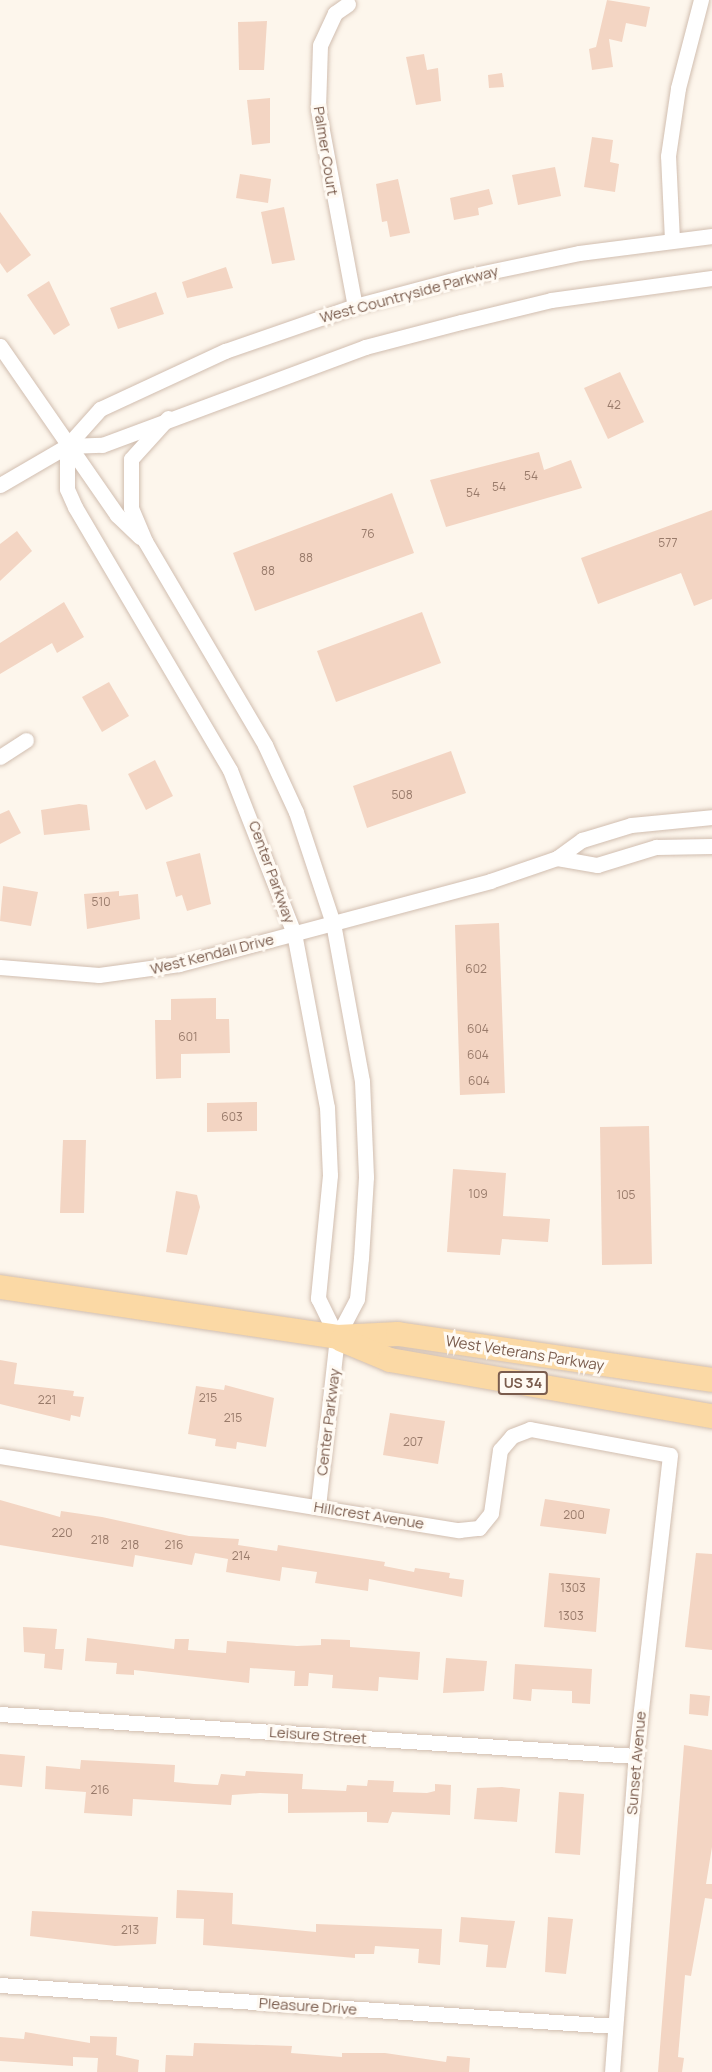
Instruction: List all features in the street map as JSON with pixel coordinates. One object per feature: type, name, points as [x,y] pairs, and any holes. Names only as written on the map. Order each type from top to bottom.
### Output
[{"type":"main road","name":"West Veterans Parkway","points":[[0,1287],[338,1337],[398,1334],[712,1380]]},
{"type":"main road","name":"West Veterans Parkway","points":[[338,1337],[390,1360],[712,1416]]},
{"type":"street","name":"Palmer Court","points":[[348,4],[335,13],[320,45],[318,109],[355,306]]},
{"type":"street","points":[[672,240],[668,156],[678,88],[704,10]]},
{"type":"street","name":"West Countryside Parkway","points":[[0,485],[67,446],[100,409],[163,378],[355,306],[571,254],[712,236]]},
{"type":"street","name":"West Countryside Parkway","points":[[67,446],[102,445],[168,418],[365,347],[551,300],[712,278]]},
{"type":"street","name":"Center Parkway","points":[[0,346],[67,446],[117,515],[145,541]]},
{"type":"street","name":"Center Parkway","points":[[168,418],[131,459],[131,508],[145,541],[265,745],[296,812],[333,923],[362,1081],[366,1146],[357,1299],[338,1337],[318,1507]]},
{"type":"street","name":"Center Parkway","points":[[67,446],[67,489],[75,507],[230,770],[294,933],[327,1107],[330,1175],[318,1298],[338,1337]]},
{"type":"street","points":[[0,757],[26,740]]},
{"type":"street","name":"West Kendall Drive","points":[[0,967],[60,975],[130,972],[333,923],[557,858],[582,840],[631,825],[712,817]]},
{"type":"street","name":"West Kendall Drive","points":[[557,858],[597,865],[656,847],[712,846]]},
{"type":"street","name":"Hillcrest Avenue","points":[[0,1456],[459,1530],[479,1528],[491,1513],[500,1450],[512,1436],[530,1430],[670,1455]]},
{"type":"street","name":"Sunset Avenue","points":[[612,2072],[635,1756],[670,1455]]},
{"type":"street","name":"Leisure Street","points":[[0,1714],[635,1756]]},
{"type":"street","name":"Pleasure Drive","points":[[0,1985],[615,2026]]},
{"type":"building","points":[[607,0],[650,7],[646,27],[626,23],[622,42],[609,39],[613,67],[592,70],[589,49],[596,47]]},
{"type":"building","points":[[267,21],[264,70],[239,70],[238,22]]},
{"type":"building","points":[[424,54],[427,70],[438,68],[441,101],[416,105],[406,57]]},
{"type":"building","points":[[502,73],[504,87],[489,88],[488,75]]},
{"type":"building","points":[[270,98],[270,143],[252,145],[247,100]]},
{"type":"building","points":[[592,137],[613,140],[610,162],[619,164],[615,192],[584,187]]},
{"type":"building","points":[[555,167],[561,196],[518,205],[512,175]]},
{"type":"building","points":[[240,174],[271,179],[268,203],[236,198]]},
{"type":"building","points":[[398,179],[410,233],[390,237],[387,221],[382,222],[376,184]]},
{"type":"building","points":[[489,189],[493,204],[478,208],[479,215],[454,220],[450,198]]},
{"type":"building","points":[[284,207],[295,260],[272,264],[261,212]]},
{"type":"building","points":[[0,212],[31,255],[7,273],[0,263]]},
{"type":"building","points":[[226,267],[233,288],[187,298],[182,282]]},
{"type":"building","points":[[49,281],[70,325],[54,335],[27,295]]},
{"type":"building","points":[[156,292],[164,314],[118,329],[110,308]]},
{"type":"building","points":[[620,372],[644,422],[608,439],[584,388]]},
{"type":"building","points":[[539,452],[544,470],[571,460],[582,488],[446,527],[430,480]]},
{"type":"building","points":[[392,493],[414,553],[255,611],[233,553]]},
{"type":"building","points":[[712,510],[712,599],[694,606],[681,573],[598,604],[581,558]]},
{"type":"building","points":[[17,531],[32,551],[0,581],[0,544]]},
{"type":"building","points":[[64,602],[84,637],[57,653],[52,643],[0,674],[0,643]]},
{"type":"building","points":[[422,612],[441,663],[336,702],[317,651]]},
{"type":"building","points":[[109,682],[129,716],[102,732],[82,697]]},
{"type":"building","points":[[451,751],[466,793],[367,828],[353,786]]},
{"type":"building","points":[[155,760],[173,796],[146,810],[128,774]]},
{"type":"building","points":[[79,804],[87,805],[90,830],[44,835],[41,810]]},
{"type":"building","points":[[9,810],[21,833],[0,844],[0,814]]},
{"type":"building","points":[[200,853],[211,904],[187,911],[182,895],[176,897],[166,862]]},
{"type":"building","points":[[3,886],[38,892],[31,926],[0,921]]},
{"type":"building","points":[[119,891],[119,896],[138,894],[140,919],[87,929],[84,894]]},
{"type":"building","points":[[499,923],[505,1093],[460,1095],[455,925]]},
{"type":"building","points":[[216,998],[216,1019],[229,1019],[230,1053],[181,1054],[181,1078],[156,1079],[155,1020],[171,1020],[171,999]]},
{"type":"building","points":[[257,1102],[257,1131],[207,1132],[207,1103]]},
{"type":"building","points":[[649,1126],[652,1264],[602,1265],[600,1127]]},
{"type":"building","points":[[63,1140],[86,1140],[84,1213],[60,1213]]},
{"type":"building","points":[[453,1169],[506,1173],[503,1216],[550,1219],[548,1242],[502,1239],[500,1255],[447,1252]]},
{"type":"building","points":[[176,1191],[197,1195],[200,1207],[187,1255],[166,1252]]},
{"type":"building","points":[[0,1360],[17,1363],[14,1384],[74,1391],[73,1396],[84,1397],[80,1417],[71,1415],[70,1421],[0,1404]]},
{"type":"building","points":[[225,1385],[274,1398],[266,1447],[237,1442],[236,1449],[215,1446],[216,1439],[188,1434],[196,1386],[224,1390]]},
{"type":"building","points":[[390,1413],[445,1421],[438,1464],[383,1455]]},
{"type":"building","points":[[545,1499],[610,1509],[606,1534],[540,1526]]},
{"type":"building","points":[[0,1500],[60,1517],[61,1511],[102,1517],[189,1536],[239,1539],[238,1545],[277,1551],[278,1545],[385,1562],[384,1566],[414,1572],[415,1568],[450,1573],[449,1578],[464,1580],[462,1597],[369,1579],[368,1591],[315,1583],[317,1572],[282,1567],[280,1581],[226,1572],[228,1559],[195,1553],[192,1565],[135,1555],[133,1567],[0,1545]]},
{"type":"building","points":[[696,1553],[712,1554],[712,1650],[685,1647]]},
{"type":"building","points":[[549,1573],[600,1578],[596,1632],[544,1627]]},
{"type":"building","points":[[23,1627],[57,1629],[55,1649],[64,1649],[62,1670],[44,1668],[45,1654],[24,1652]]},
{"type":"building","points":[[87,1638],[174,1649],[175,1639],[189,1639],[188,1650],[226,1653],[227,1641],[297,1646],[321,1645],[321,1639],[350,1640],[350,1647],[420,1652],[418,1680],[379,1677],[378,1691],[332,1688],[333,1675],[309,1673],[308,1686],[294,1686],[295,1671],[250,1668],[249,1683],[134,1670],[134,1675],[116,1674],[117,1663],[85,1661]]},
{"type":"building","points":[[446,1658],[487,1661],[484,1691],[443,1693]]},
{"type":"building","points":[[515,1664],[592,1669],[590,1704],[572,1703],[572,1691],[532,1689],[531,1701],[513,1699]]},
{"type":"building","points":[[690,1694],[710,1696],[708,1716],[689,1714]]},
{"type":"building","points":[[684,1745],[712,1750],[712,1847],[706,1884],[712,1884],[712,1899],[705,1898],[691,1976],[685,1975],[678,2057],[684,2058],[682,2072],[658,2072]]},
{"type":"building","points":[[0,1754],[25,1756],[22,1787],[0,1785]]},
{"type":"building","points":[[81,1760],[175,1765],[174,1782],[194,1784],[218,1785],[221,1774],[245,1776],[246,1771],[303,1774],[302,1789],[346,1791],[347,1785],[367,1786],[368,1780],[394,1781],[393,1792],[427,1793],[435,1791],[435,1784],[451,1785],[450,1815],[392,1812],[388,1823],[367,1822],[367,1812],[288,1813],[288,1794],[260,1793],[232,1795],[231,1805],[133,1799],[132,1816],[84,1813],[86,1792],[45,1789],[46,1766],[80,1769]]},
{"type":"building","points":[[477,1788],[520,1789],[517,1822],[474,1819]]},
{"type":"building","points":[[559,1792],[584,1794],[580,1855],[555,1853]]},
{"type":"building","points":[[177,1890],[233,1893],[232,1924],[316,1932],[316,1924],[442,1929],[440,1965],[418,1963],[419,1949],[375,1946],[374,1954],[355,1954],[355,1958],[203,1945],[204,1919],[176,1918]]},
{"type":"building","points":[[32,1911],[158,1917],[156,1944],[115,1946],[30,1936]]},
{"type":"building","points":[[461,1917],[515,1921],[506,1968],[486,1967],[488,1945],[459,1942]]},
{"type":"building","points":[[548,1917],[573,1919],[566,1974],[545,1972]]},
{"type":"building","points":[[25,2032],[90,2043],[90,2036],[117,2037],[116,2055],[139,2060],[138,2072],[97,2072],[98,2058],[73,2057],[73,2066],[0,2061],[0,2037],[24,2039]]},
{"type":"building","points":[[194,2043],[292,2046],[291,2053],[342,2057],[342,2053],[385,2053],[446,2062],[447,2056],[470,2058],[469,2072],[165,2072],[166,2055],[193,2056]]}]
